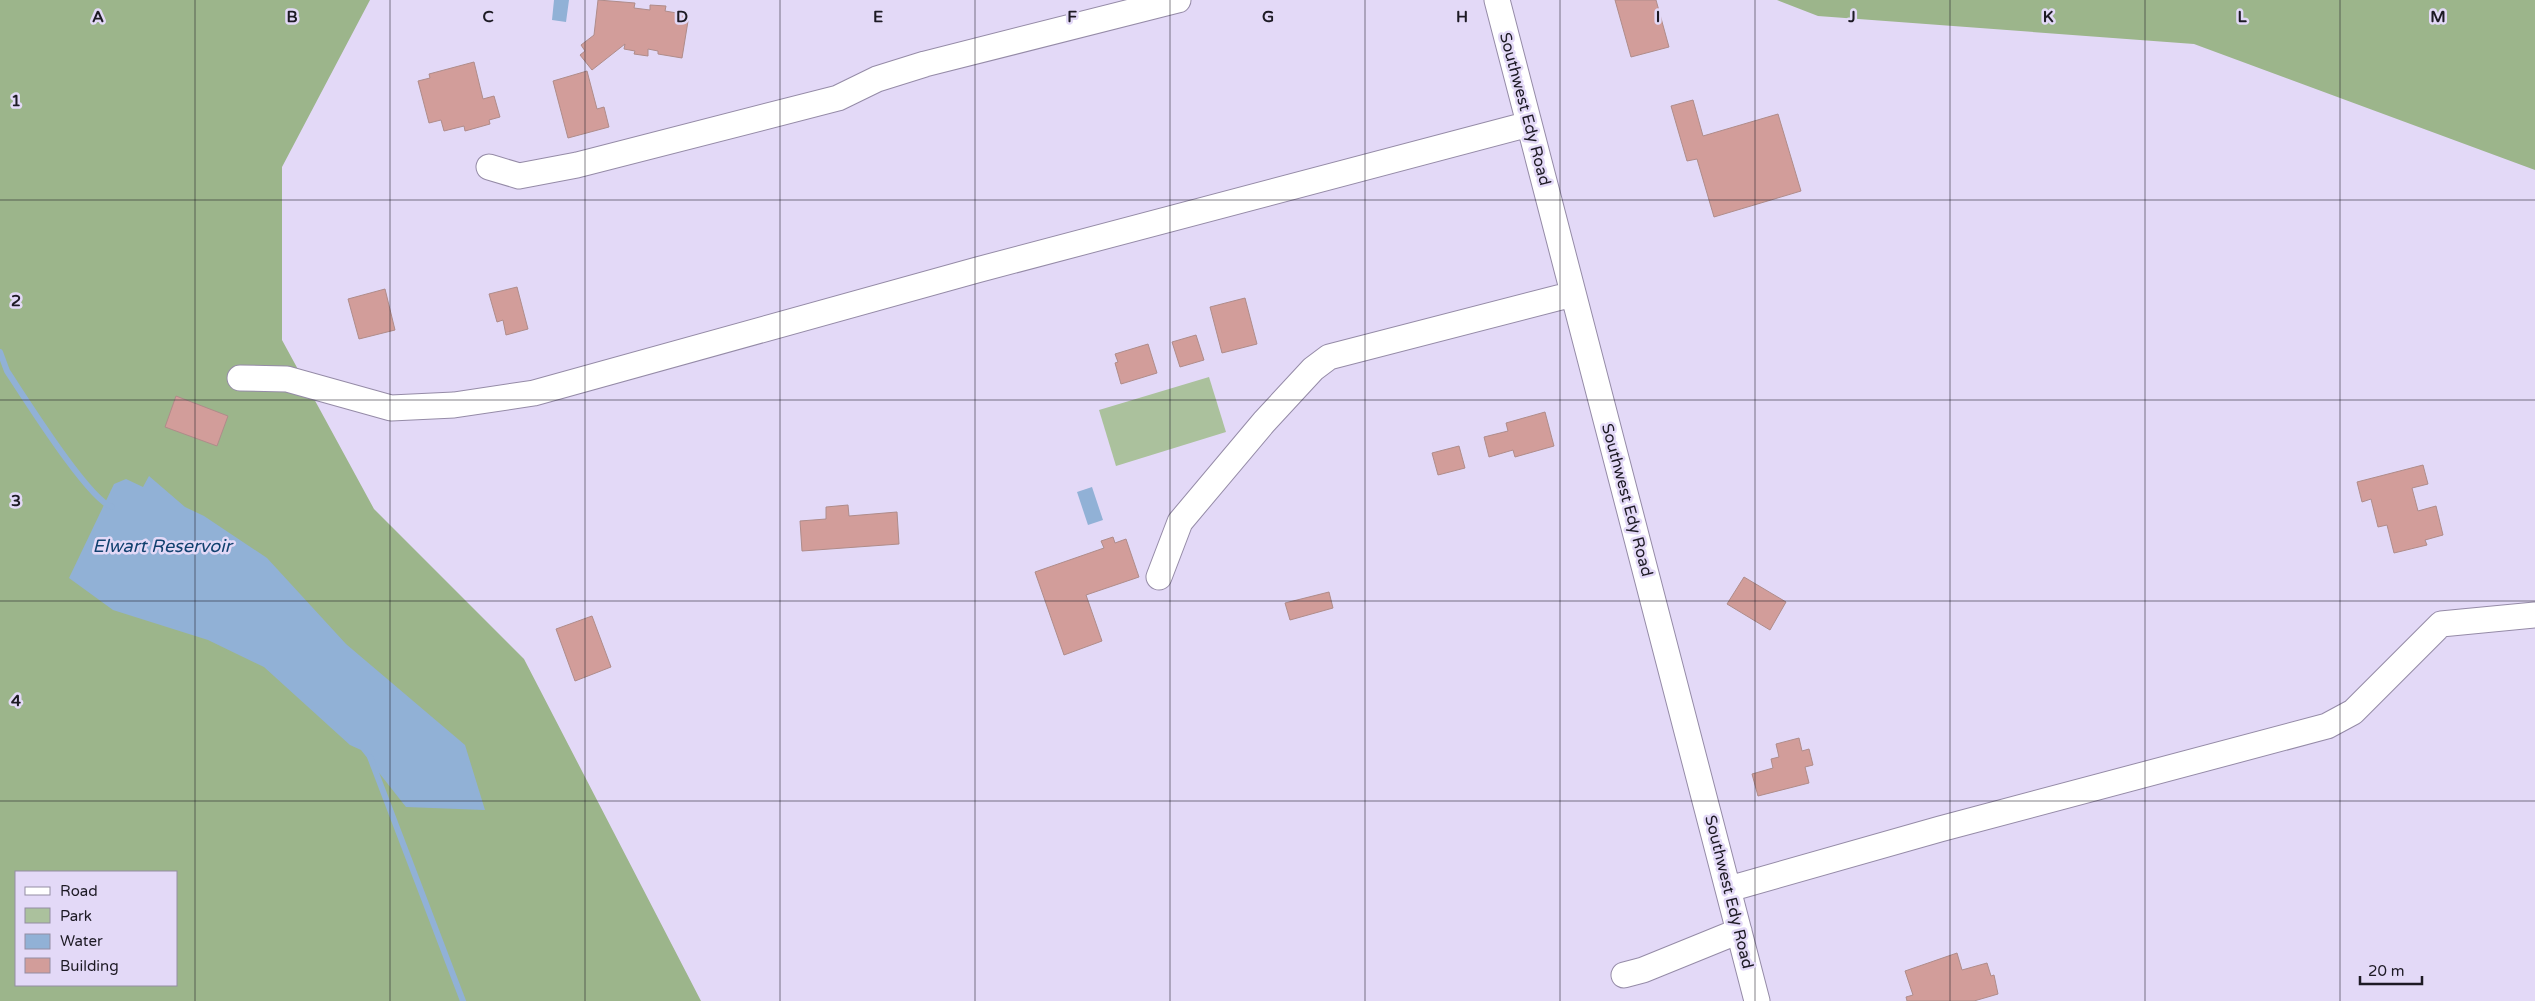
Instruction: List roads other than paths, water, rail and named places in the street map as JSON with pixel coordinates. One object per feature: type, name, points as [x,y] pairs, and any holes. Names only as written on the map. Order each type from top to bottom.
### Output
[{"type":"street","points":[[489,167],[519,176],[577,165],[838,98],[877,79],[924,64],[1178,0]]},
{"type":"street","name":"Southwest Edy Road","points":[[1497,0],[1757,1001]]},
{"type":"street","points":[[240,378],[287,379],[391,408],[454,405],[534,393],[968,273],[1529,124]]},
{"type":"street","points":[[1159,577],[1180,522],[1264,422],[1313,369],[1329,357],[1573,294]]},
{"type":"street","points":[[1729,889],[1940,829],[2327,726],[2354,712],[2441,624],[2535,614]]},
{"type":"street","points":[[1624,975],[1643,970],[1739,931]]},
{"type":"water","points":[[554,0],[569,0],[566,22],[552,20]]},
{"type":"water","name":"Elwart Reservoir","points":[[149,476],[185,507],[204,516],[267,558],[346,644],[465,745],[485,810],[406,807],[361,750],[350,745],[264,667],[208,640],[113,610],[69,578],[114,484],[126,479],[143,487]]},
{"type":"water","points":[[1092,487],[1103,520],[1088,525],[1077,492]]},
{"type":"waterway","points":[[0,352],[7,371],[57,446],[88,486],[101,500],[112,507]]},
{"type":"waterway","points":[[370,757],[463,1001]]}]
